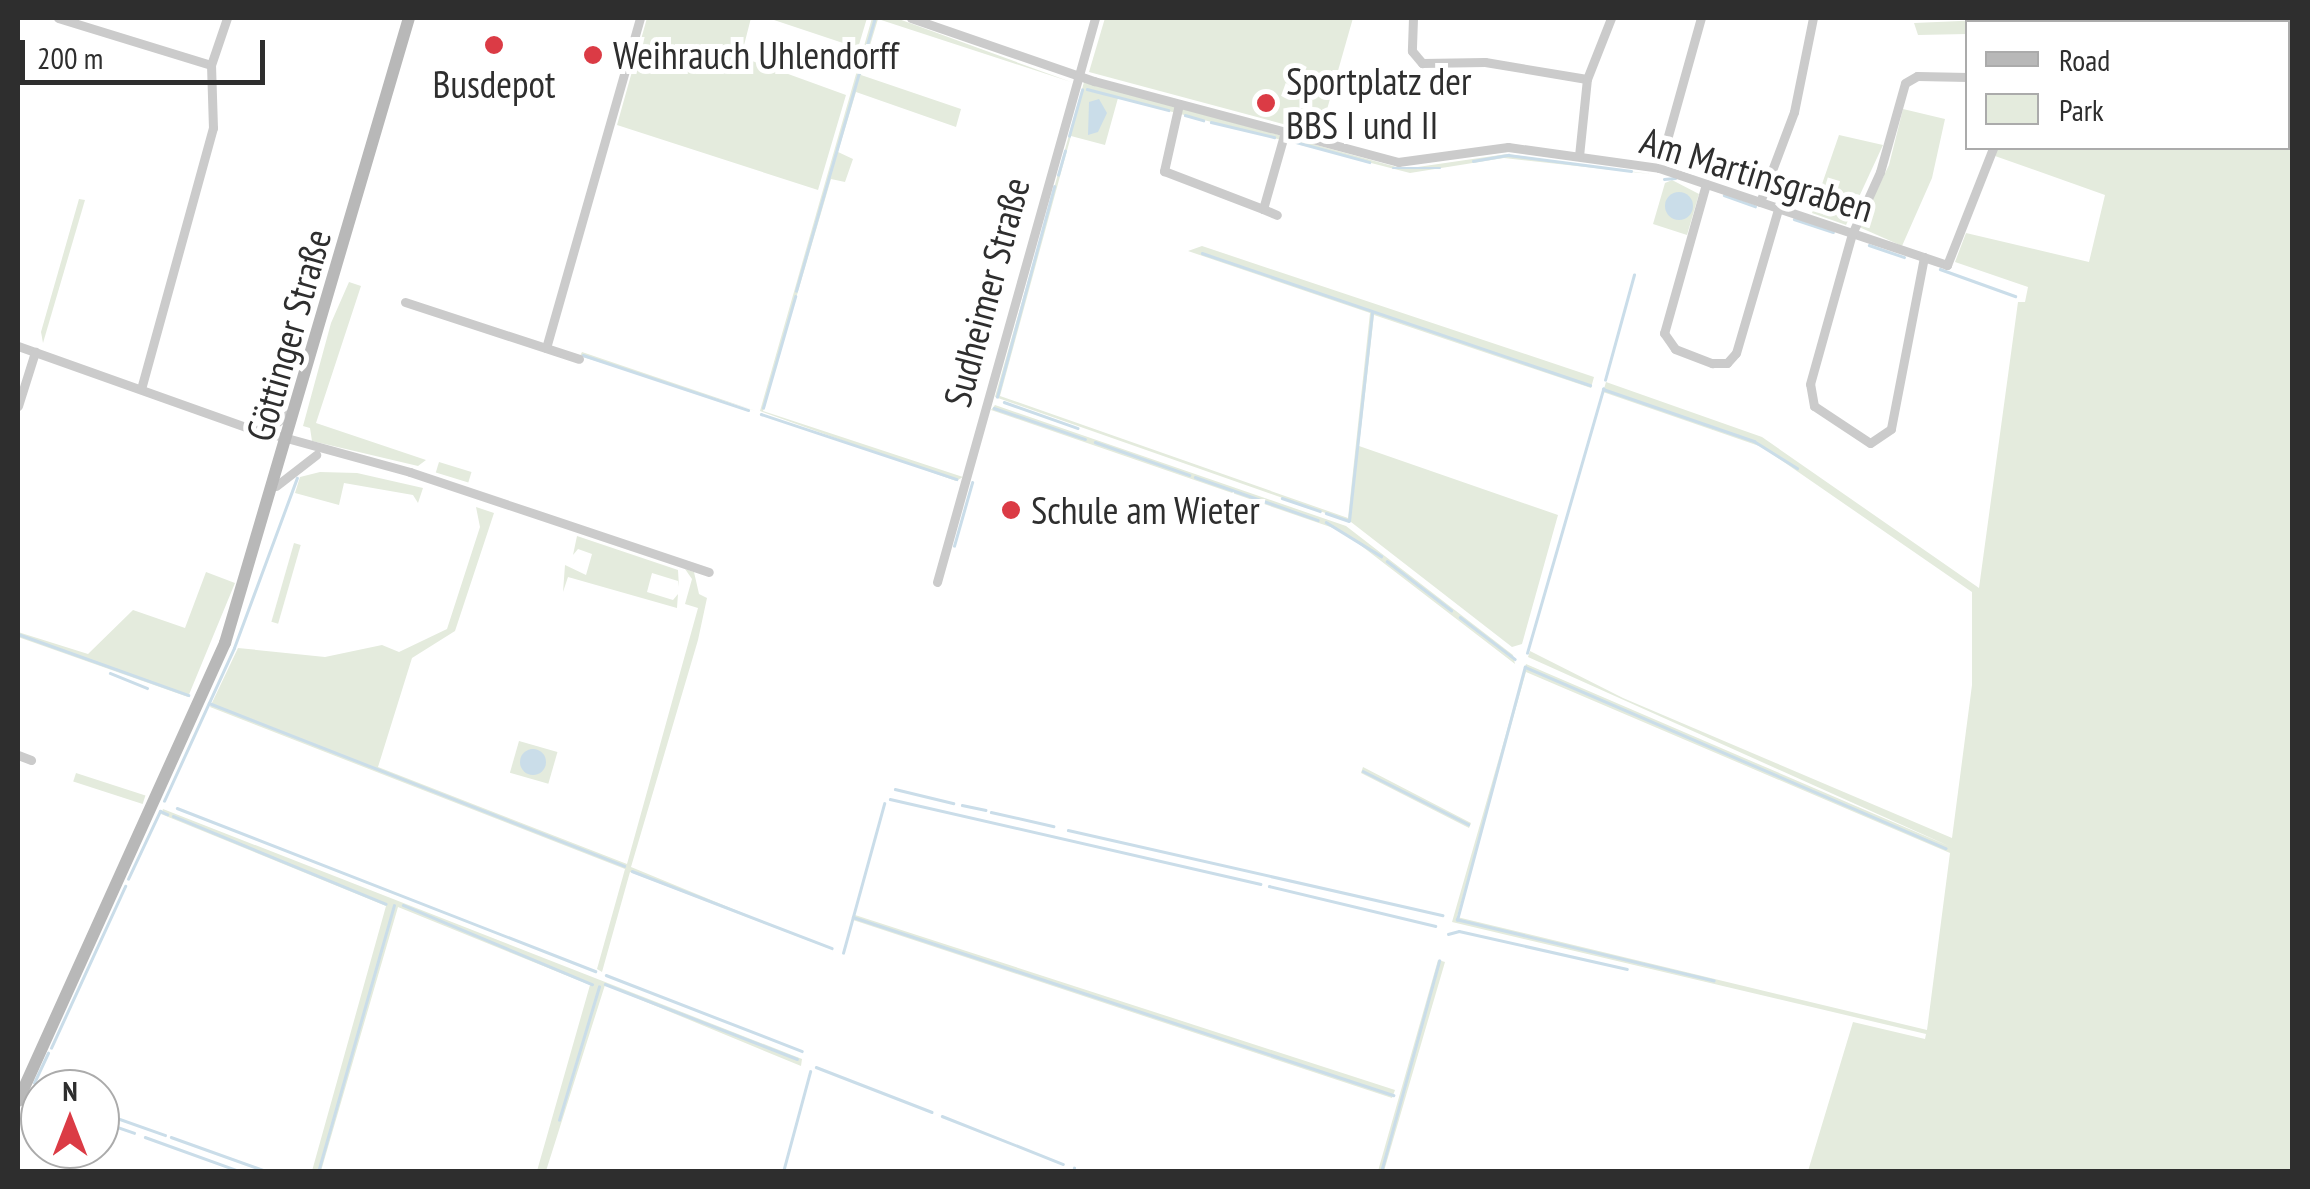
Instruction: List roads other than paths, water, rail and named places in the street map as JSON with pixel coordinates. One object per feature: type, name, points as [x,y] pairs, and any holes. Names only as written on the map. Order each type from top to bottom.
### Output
[{"type":"main road","name":"Göttinger Straße","points":[[18,1101],[215,666],[276,486],[410,18]]},
{"type":"street","points":[[58,18],[212,65]]},
{"type":"street","points":[[141,389],[213,128],[212,65],[227,18]]},
{"type":"street","points":[[546,348],[640,18]]},
{"type":"street","name":"Am Martinsgraben","points":[[910,18],[1179,104],[1412,164],[1504,147],[1660,168],[1947,265],[1992,150]]},
{"type":"street","name":"Sudheimer Straße","points":[[937,582],[1095,18]]},
{"type":"street","points":[[1414,18],[1412,51],[1422,63],[1485,62],[1588,80]]},
{"type":"street","points":[[1579,156],[1588,80],[1611,18]]},
{"type":"street","points":[[1660,168],[1702,18]]},
{"type":"street","points":[[1760,202],[1794,112],[1813,18]]},
{"type":"street","points":[[2290,18],[2292,56]]},
{"type":"street","points":[[1924,258],[1892,429],[1870,443],[1814,406],[1808,394],[1852,234],[1880,172],[1907,80],[1965,77]]},
{"type":"street","points":[[1179,104],[1164,171],[1277,215]]},
{"type":"street","points":[[1263,210],[1286,132]]},
{"type":"street","points":[[1706,184],[1664,334],[1672,347],[1712,363],[1727,363],[1738,349],[1778,208]]},
{"type":"street","points":[[404,302],[579,360]]},
{"type":"street","points":[[18,346],[260,430],[316,454],[329,455]]},
{"type":"street","points":[[18,406],[36,352]]},
{"type":"street","points":[[260,430],[298,402]]},
{"type":"street","points":[[288,443],[410,472],[709,572]]},
{"type":"street","points":[[276,486],[316,454]]},
{"type":"street","points":[[18,755],[31,760]]},
{"type":"water","points":[[1099,99],[1107,113],[1098,132],[1088,135],[1089,102]]},
{"type":"water","points":[[1679,192],[1689,196],[1693,206],[1689,216],[1679,220],[1669,216],[1665,206],[1669,196]]},
{"type":"water","points":[[533,749],[542,753],[546,762],[542,771],[533,775],[524,771],[520,762],[524,753]]},
{"type":"waterway","points":[[796,291],[875,18]]},
{"type":"waterway","points":[[1087,89],[1168,110]]},
{"type":"waterway","points":[[1069,136],[1082,90]]},
{"type":"waterway","points":[[1185,115],[1203,120]]},
{"type":"waterway","points":[[1211,122],[1274,137]]},
{"type":"waterway","points":[[1296,142],[1369,162]]},
{"type":"waterway","points":[[1058,175],[1065,151]]},
{"type":"waterway","points":[[1473,161],[1508,155],[1631,171]]},
{"type":"waterway","points":[[1393,168],[1440,168]]},
{"type":"waterway","points":[[1664,179],[1675,178]]},
{"type":"waterway","points":[[997,397],[1054,187]]},
{"type":"waterway","points":[[1724,195],[1755,206]]},
{"type":"waterway","points":[[1794,219],[1833,232]]},
{"type":"waterway","points":[[1869,245],[1904,257]]},
{"type":"waterway","points":[[1202,253],[1590,385]]},
{"type":"waterway","points":[[1940,269],[2015,296]]},
{"type":"waterway","points":[[1605,380],[1634,275]]},
{"type":"waterway","points":[[763,408],[795,297]]},
{"type":"waterway","points":[[1326,513],[1349,521],[1372,313]]},
{"type":"waterway","points":[[583,355],[748,410]]},
{"type":"waterway","points":[[1527,653],[1603,389],[1754,441],[1797,468]]},
{"type":"waterway","points":[[1004,402],[1078,428]]},
{"type":"waterway","points":[[994,408],[1085,439]]},
{"type":"waterway","points":[[761,414],[956,479]]},
{"type":"waterway","points":[[1095,442],[1189,475]]},
{"type":"waterway","points":[[1195,477],[1318,520]]},
{"type":"waterway","points":[[164,801],[234,648],[297,478]]},
{"type":"waterway","points":[[954,546],[972,483]]},
{"type":"waterway","points":[[1282,498],[1320,511]]},
{"type":"waterway","points":[[1326,522],[1381,556]]},
{"type":"waterway","points":[[1387,561],[1451,610]]},
{"type":"waterway","points":[[1460,617],[1515,659]]},
{"type":"waterway","points":[[18,634],[188,695]]},
{"type":"waterway","points":[[1714,981],[1457,920],[1525,667],[1946,848]]},
{"type":"waterway","points":[[110,673],[147,688]]},
{"type":"waterway","points":[[209,703],[624,866]]},
{"type":"waterway","points":[[1363,771],[1468,824]]},
{"type":"waterway","points":[[895,789],[953,803]]},
{"type":"waterway","points":[[890,799],[1260,884]]},
{"type":"waterway","points":[[843,953],[884,804]]},
{"type":"waterway","points":[[962,805],[985,810]]},
{"type":"waterway","points":[[177,808],[595,971]]},
{"type":"waterway","points":[[128,879],[160,811],[167,814]]},
{"type":"waterway","points":[[991,812],[1053,826]]},
{"type":"waterway","points":[[173,816],[386,904]]},
{"type":"waterway","points":[[1068,830],[1442,915]]},
{"type":"waterway","points":[[632,871],[832,948]]},
{"type":"waterway","points":[[51,1048],[125,886]]},
{"type":"waterway","points":[[1269,886],[1435,926]]},
{"type":"waterway","points":[[403,905],[592,984]]},
{"type":"waterway","points":[[318,1172],[394,906]]},
{"type":"waterway","points":[[853,917],[1393,1095]]},
{"type":"waterway","points":[[1448,934],[1459,931],[1627,969]]},
{"type":"waterway","points":[[1381,1172],[1439,961]]},
{"type":"waterway","points":[[606,975],[802,1051]]},
{"type":"waterway","points":[[605,984],[797,1059]]},
{"type":"waterway","points":[[559,1120],[599,987]]},
{"type":"waterway","points":[[41,1069],[48,1053]]},
{"type":"waterway","points":[[816,1067],[932,1112]]},
{"type":"waterway","points":[[783,1172],[810,1072]]},
{"type":"waterway","points":[[942,1116],[1063,1164]]},
{"type":"waterway","points":[[120,1119],[165,1135]]},
{"type":"waterway","points":[[120,1128],[134,1133]]},
{"type":"waterway","points":[[145,1137],[242,1172]]},
{"type":"waterway","points":[[171,1137],[269,1172]]},
{"type":"waterway","points":[[1073,1172],[1074,1168]]},
{"type":"place","name":"Busdepot","points":[[494,45]]},
{"type":"place","name":"Weihrauch Uhlendorff","points":[[593,55]]},
{"type":"place","name":"Sportplatz der BBS I und II","points":[[1266,103]]},
{"type":"place","name":"Schule am Wieter","points":[[1011,510]]}]
